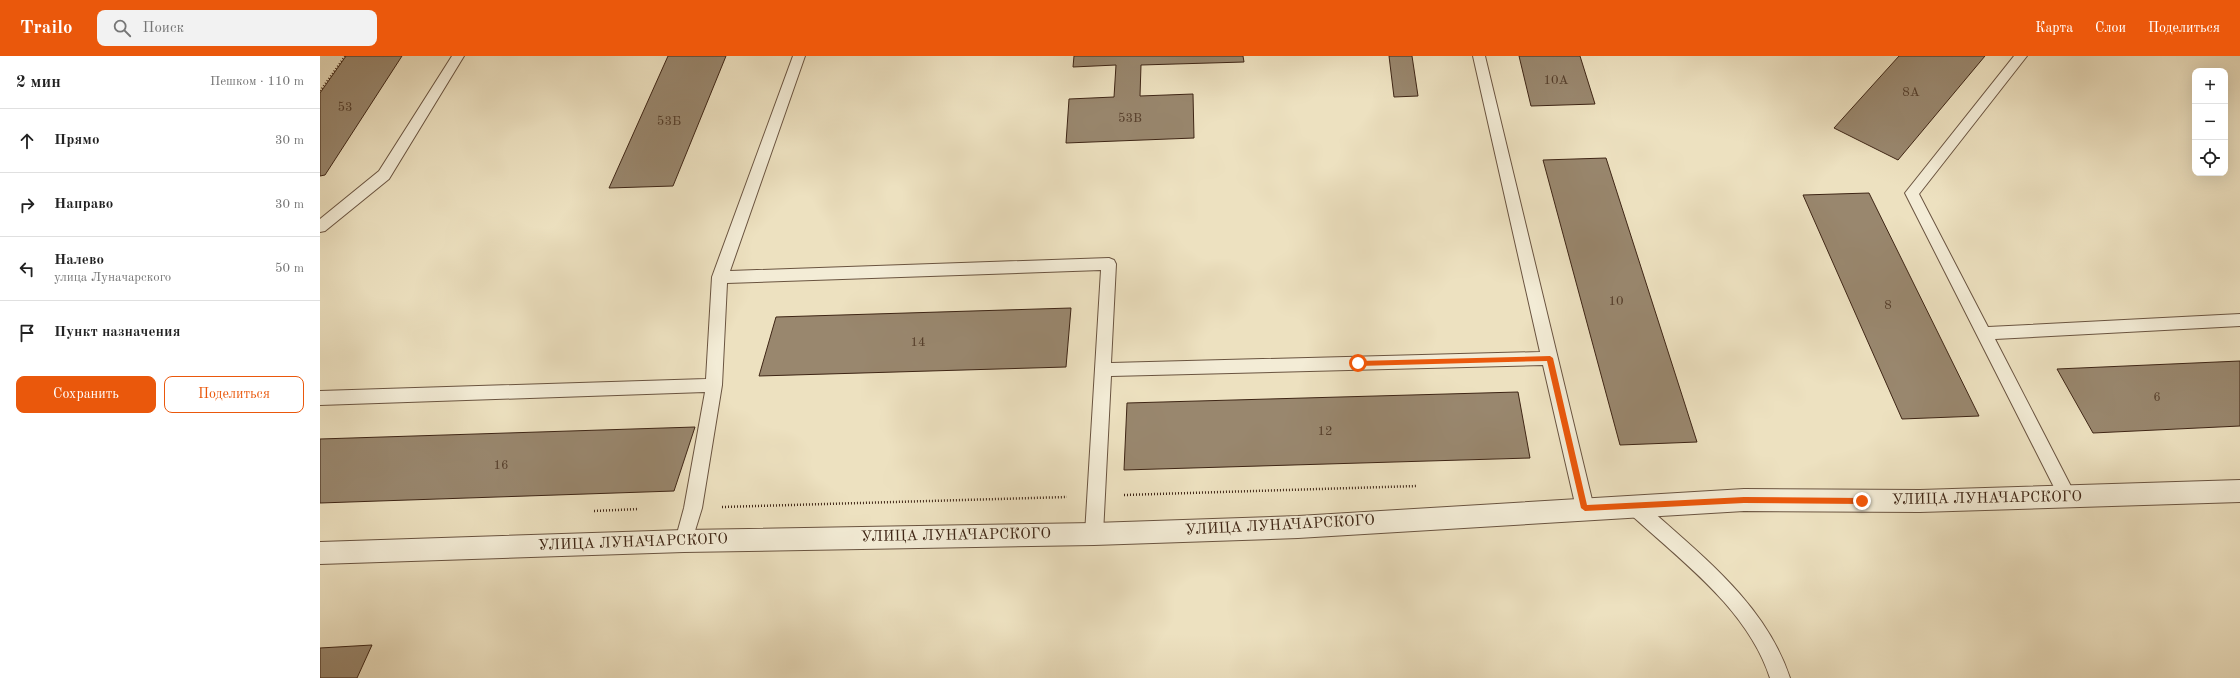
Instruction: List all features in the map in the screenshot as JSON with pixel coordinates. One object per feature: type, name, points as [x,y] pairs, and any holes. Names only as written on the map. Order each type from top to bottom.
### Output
[{"type":"street","name":"УЛИЦА ЛУНАЧАРСКОГО","points":[[320,553],[684,541],[1094,534],[1298,527],[1585,508],[1635,507],[1744,500],[1920,501],[2240,492]]},
{"type":"lane","points":[[320,227],[384,175],[458,56]]},
{"type":"lane","points":[[684,541],[693,508],[714,385],[720,277],[799,56]]},
{"type":"lane","points":[[1479,56],[1585,508]]},
{"type":"lane","points":[[2021,56],[1912,193],[2068,498]]},
{"type":"lane","points":[[720,277],[1109,264],[1094,534]]},
{"type":"lane","points":[[1984,333],[2240,320]]},
{"type":"lane","points":[[1103,370],[1550,358]]},
{"type":"lane","points":[[320,398],[714,385]]},
{"type":"lane","points":[[1635,507],[1707,574],[1744,613],[1769,650],[1780,678]]},
{"type":"path","points":[[320,91],[345,56]]},
{"type":"path","points":[[693,508],[1420,486]]},
{"type":"path","points":[[588,511],[641,509]]},
{"type":"building","points":[[346,56],[402,56],[325,175],[320,176],[320,93]]},
{"type":"building","points":[[668,56],[726,56],[673,186],[609,188]]},
{"type":"building","points":[[1074,56],[1243,56],[1244,62],[1141,65],[1140,96],[1193,94],[1194,138],[1066,143],[1069,99],[1114,97],[1116,65],[1073,67]]},
{"type":"building","points":[[1389,56],[1412,56],[1418,96],[1394,97]]},
{"type":"building","points":[[1519,56],[1580,56],[1595,104],[1531,106]]},
{"type":"building","points":[[1899,56],[1985,56],[1898,160],[1834,128]]},
{"type":"building","points":[[1606,158],[1697,442],[1620,445],[1543,160]]},
{"type":"building","points":[[1869,193],[1979,416],[1902,419],[1803,195]]},
{"type":"building","points":[[1071,308],[1066,367],[759,376],[776,317]]},
{"type":"building","points":[[2240,361],[2240,426],[2093,433],[2057,369]]},
{"type":"building","points":[[1518,392],[1530,458],[1124,470],[1127,403]]},
{"type":"building","points":[[695,427],[674,491],[320,503],[320,439]]},
{"type":"building","points":[[372,645],[357,678],[320,678],[320,648]]},
{"type":"route","points":[[1358,363],[1550,358],[1585,508],[1635,507],[1744,500],[1862,501]]}]
